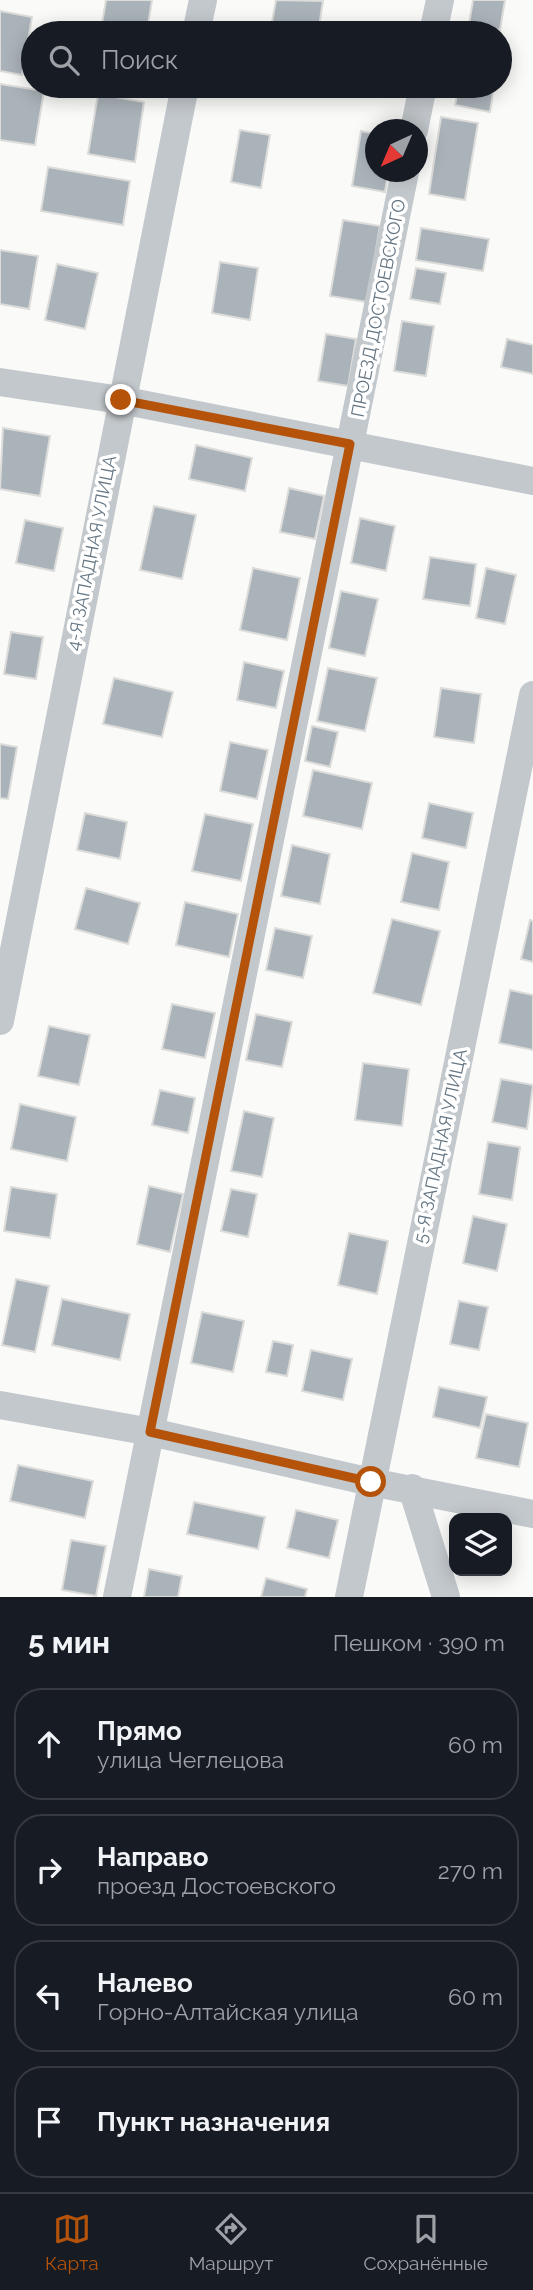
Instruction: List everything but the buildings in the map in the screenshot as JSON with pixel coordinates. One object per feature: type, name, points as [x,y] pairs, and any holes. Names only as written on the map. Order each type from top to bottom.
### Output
[{"type":"street","points":[[199,21],[203,0]]},
{"type":"street","points":[[436,21],[440,0]]},
{"type":"street","name":"4-Я ЗАПАДНАЯ УЛИЦА","points":[[0,1021],[121,400],[184,98]]},
{"type":"street","points":[[416,119],[421,98]]},
{"type":"street","name":"ПРОЕЗД ДОСТОЕВСКОГО","points":[[117,1597],[403,182]]},
{"type":"street","points":[[0,382],[121,400],[533,481]]},
{"type":"street","name":"5-Я ЗАПАДНАЯ УЛИЦА","points":[[349,1597],[533,695]]},
{"type":"street","points":[[0,1405],[150,1432],[371,1482],[533,1514]]},
{"type":"street","points":[[412,1488],[446,1597]]},
{"type":"route","points":[[121,400],[350,444],[150,1432],[371,1482]]}]
